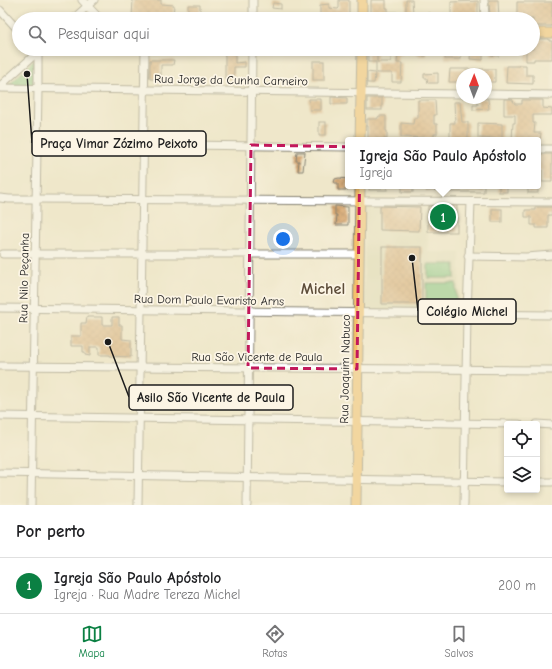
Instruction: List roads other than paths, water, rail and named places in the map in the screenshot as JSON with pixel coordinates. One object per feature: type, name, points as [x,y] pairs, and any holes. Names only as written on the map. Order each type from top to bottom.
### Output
[{"type":"main road","points":[[362,0],[362,12]]},
{"type":"main road","points":[[540,33],[552,33]]},
{"type":"main road","points":[[360,137],[362,56]]},
{"type":"main road","name":"Rua Joaquim Nabuco","points":[[356,505],[360,189]]},
{"type":"street","points":[[82,0],[93,12]]},
{"type":"street","points":[[81,12],[94,0]]},
{"type":"street","points":[[253,0],[253,12]]},
{"type":"street","points":[[484,0],[485,12]]},
{"type":"street","points":[[0,10],[12,23]]},
{"type":"street","points":[[0,87],[32,56]]},
{"type":"street","name":"Rua Nilo Peçanha","points":[[31,505],[38,56]]},
{"type":"street","points":[[138,505],[145,56]]},
{"type":"street","points":[[247,505],[252,56]]},
{"type":"street","name":"Rua Jorge da Cunha Carneiro","points":[[0,87],[38,89],[456,94]]},
{"type":"street","points":[[492,94],[552,95]]},
{"type":"street","points":[[37,143],[345,147]]},
{"type":"street","points":[[541,149],[552,149]]},
{"type":"street","points":[[0,198],[552,202]]},
{"type":"street","points":[[464,505],[468,256],[471,202]]},
{"type":"street","points":[[3,254],[359,254]]},
{"type":"street","points":[[468,256],[526,257],[552,255]]},
{"type":"street","name":"Rua Dom Paulo Evaristo Arns","points":[[0,308],[552,315]]},
{"type":"street","name":"Rua São Vicente de Paula","points":[[0,366],[552,370]]},
{"type":"street","points":[[0,416],[504,424]]},
{"type":"street","points":[[540,424],[552,425]]},
{"type":"street","points":[[0,473],[504,482]]},
{"type":"street","points":[[540,482],[552,482]]},
{"type":"place","name":"Praça Vimar Zózimo Peixoto","points":[[27,74]]},
{"type":"place","name":"Igreja São Paulo Apóstolo","points":[[443,217]]},
{"type":"place","name":"Colégio Michel","points":[[412,258]]},
{"type":"place","name":"Asilo São Vicente de Paula","points":[[108,342]]},
{"type":"district","name":"Michel","points":[[323,289]]}]
